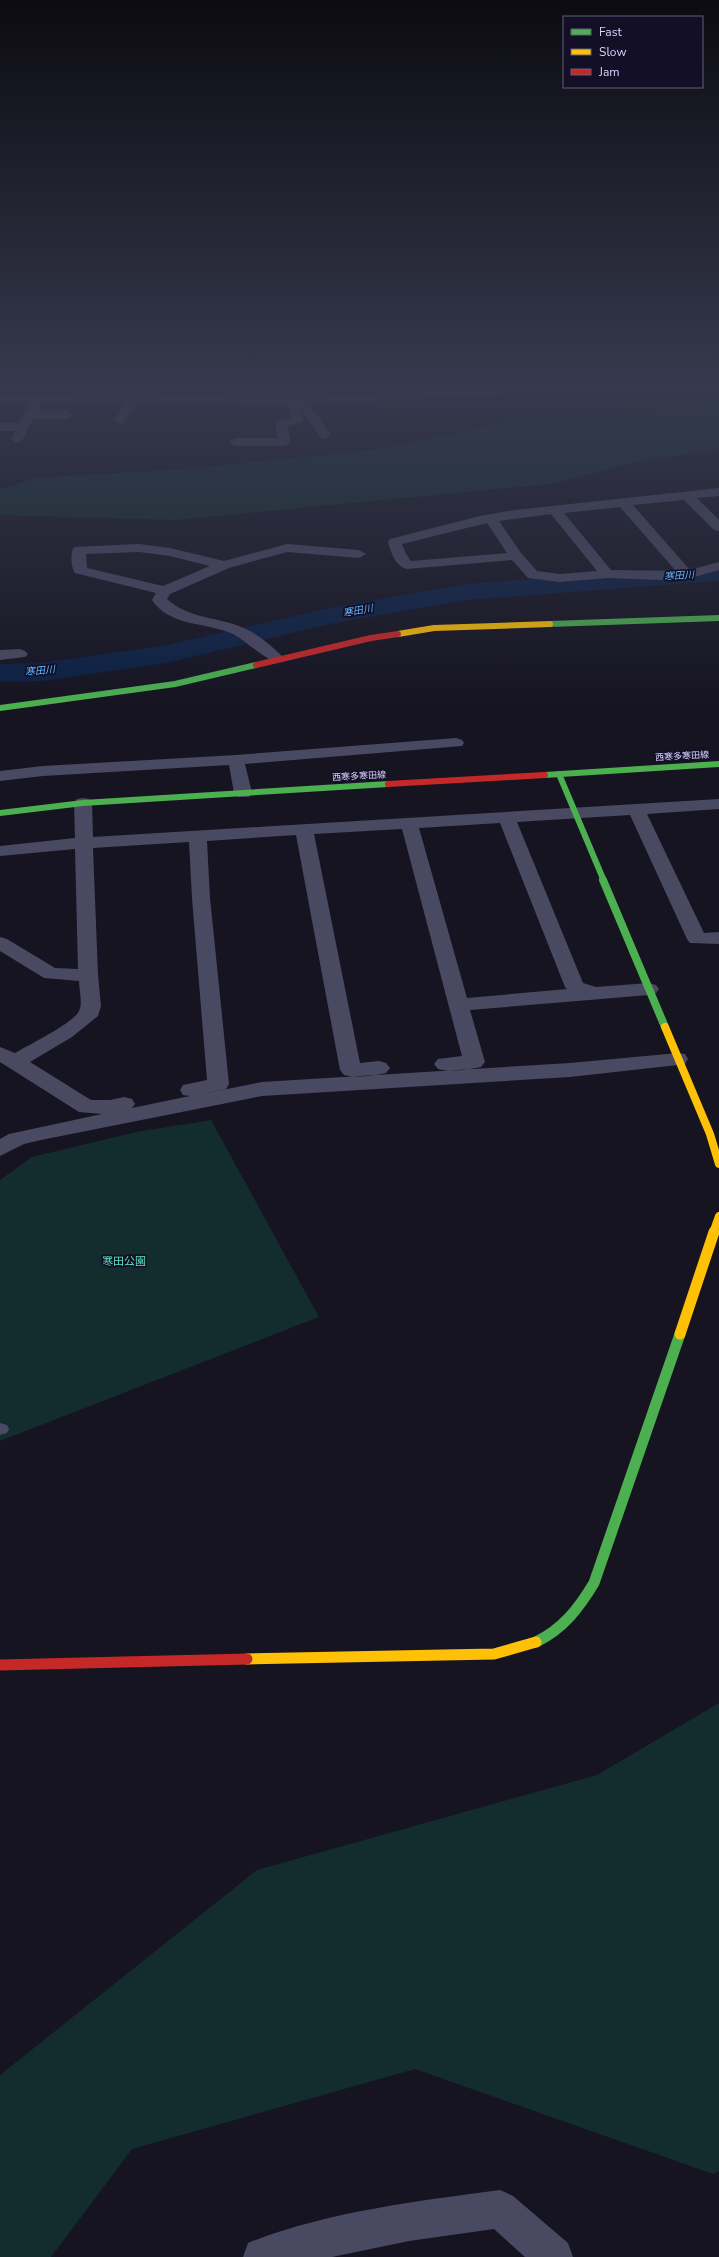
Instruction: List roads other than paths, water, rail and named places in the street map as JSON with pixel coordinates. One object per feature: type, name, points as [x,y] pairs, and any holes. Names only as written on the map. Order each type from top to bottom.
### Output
[{"type":"street","points":[[516,556],[407,565],[399,555],[395,542],[480,520],[554,510],[705,493]]},
{"type":"street","points":[[687,495],[719,527]]},
{"type":"street","points":[[624,502],[686,575]]},
{"type":"street","points":[[554,510],[607,574]]},
{"type":"street","points":[[491,519],[516,556],[533,575],[560,578],[607,574],[664,576],[686,575],[719,566]]},
{"type":"street","points":[[224,565],[170,552],[139,548],[79,550],[80,570],[164,591],[224,565],[287,548],[359,554]]},
{"type":"street","points":[[164,591],[159,600],[169,610],[185,618],[238,631],[277,659]]},
{"type":"street","points":[[0,708],[176,684],[371,638],[434,628],[719,618]]},
{"type":"street","points":[[0,655],[20,654]]},
{"type":"street","points":[[0,776],[51,770],[236,760],[456,743]]},
{"type":"street","points":[[236,760],[243,793]]},
{"type":"street","name":"西寒多寒田線","points":[[0,813],[84,803],[719,764]]},
{"type":"street","points":[[559,774],[710,1134],[719,1164]]},
{"type":"street","points":[[7,1057],[65,1033],[88,1016],[92,1006],[88,975],[84,803]]},
{"type":"street","points":[[0,851],[27,847],[86,843],[719,804]]},
{"type":"street","points":[[636,809],[697,939],[719,938]]},
{"type":"street","points":[[506,817],[575,987],[595,993]]},
{"type":"street","points":[[304,829],[351,1070],[474,1062],[409,823]]},
{"type":"street","points":[[7,1057],[87,1107],[110,1107],[218,1084],[216,1037],[198,868],[198,836]]},
{"type":"street","points":[[0,943],[51,974],[88,975]]},
{"type":"street","points":[[458,1005],[649,989]]},
{"type":"street","points":[[0,1149],[17,1139],[41,1133],[262,1089],[570,1070],[678,1059]]},
{"type":"street","points":[[0,1665],[494,1654],[518,1649],[544,1640],[564,1627],[578,1611],[594,1583],[715,1234],[719,1216]]},
{"type":"street","points":[[262,2257],[314,2241],[414,2221],[500,2209],[554,2257]]},
{"type":"waterway","name":"寒田川","points":[[0,673],[42,672],[166,654],[330,616],[465,592],[719,573]]},
{"type":"park label","name":"寒田公園","points":[[124,1261]]}]
